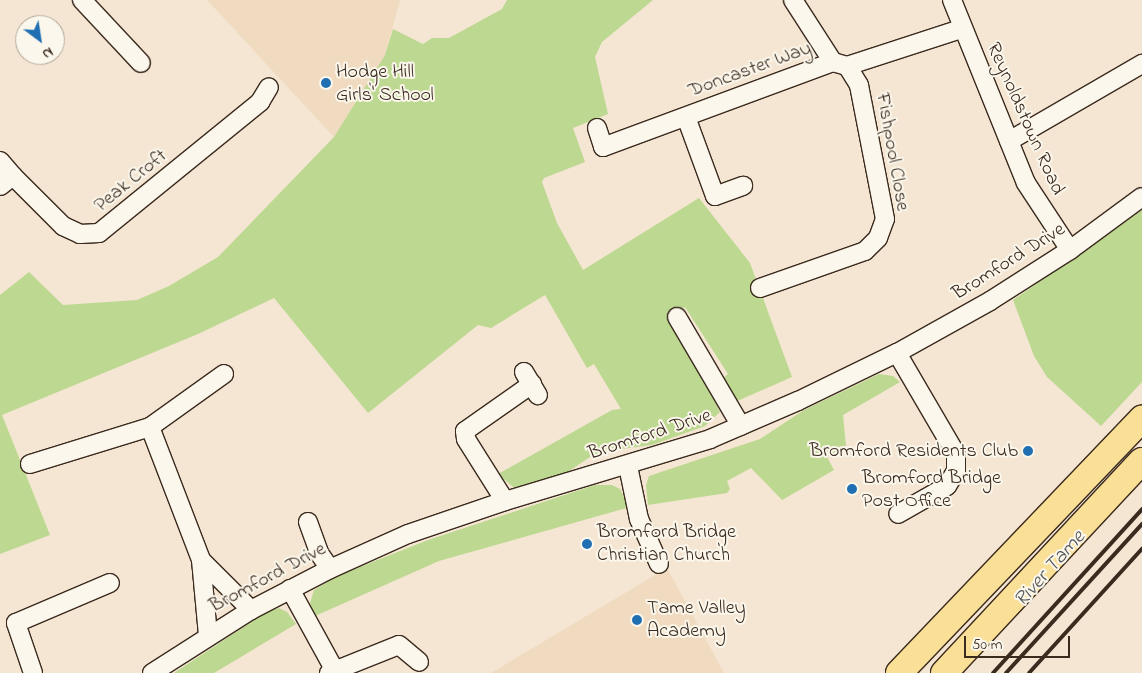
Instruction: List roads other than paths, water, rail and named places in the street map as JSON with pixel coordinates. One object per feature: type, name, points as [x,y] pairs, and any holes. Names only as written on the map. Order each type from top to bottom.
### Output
[{"type":"highway","points":[[899,673],[1142,419]]},
{"type":"highway","points":[[944,673],[1142,461]]},
{"type":"street","points":[[82,0],[141,63]]},
{"type":"street","name":"Fishpool Close","points":[[760,288],[864,250],[878,238],[885,219],[859,85],[840,64],[793,0]]},
{"type":"street","name":"Reynoldstown Road","points":[[952,0],[961,29],[1026,183],[1070,250]]},
{"type":"street","name":"Doncaster Way","points":[[597,128],[603,147],[840,64],[961,29]]},
{"type":"street","points":[[1009,141],[1142,64]]},
{"type":"street","name":"Peak Croft","points":[[0,161],[6,181],[64,226],[80,234],[99,233],[260,102],[269,86]]},
{"type":"street","points":[[686,117],[715,196],[744,186]]},
{"type":"street","name":"Bromford Drive","points":[[152,673],[208,634],[251,610],[330,569],[408,534],[505,501],[628,466],[710,440],[897,353],[990,301],[1070,250],[1142,197]]},
{"type":"street","points":[[677,317],[741,426]]},
{"type":"street","points":[[897,353],[956,454],[956,471],[947,486],[898,514]]},
{"type":"street","points":[[30,464],[150,427],[224,374]]},
{"type":"street","points":[[505,501],[466,440],[465,431],[531,384]]},
{"type":"street","points":[[150,427],[201,560],[208,634]]},
{"type":"street","points":[[628,466],[639,519],[659,564]]},
{"type":"street","points":[[308,522],[319,553],[330,569]]},
{"type":"street","points":[[201,560],[251,610]]},
{"type":"street","points":[[33,673],[16,623],[110,583]]},
{"type":"street","points":[[290,589],[332,671],[399,645],[419,662]]},
{"type":"railway","points":[[993,673],[1142,509]]},
{"type":"railway","points":[[1006,673],[1142,524]]},
{"type":"railway","points":[[1029,673],[1142,549]]},
{"type":"place","name":"Hodge Hill Girls' School","points":[[326,83]]},
{"type":"place","name":"Bromford Residents Club","points":[[1028,451]]},
{"type":"place","name":"Bromford Bridge Post Office","points":[[852,489]]},
{"type":"place","name":"Bromford Bridge Christian Church","points":[[587,544]]},
{"type":"place","name":"Tame Valley Academy","points":[[637,620]]},
{"type":"water label","name":"River Tame","points":[[1050,569]]}]
